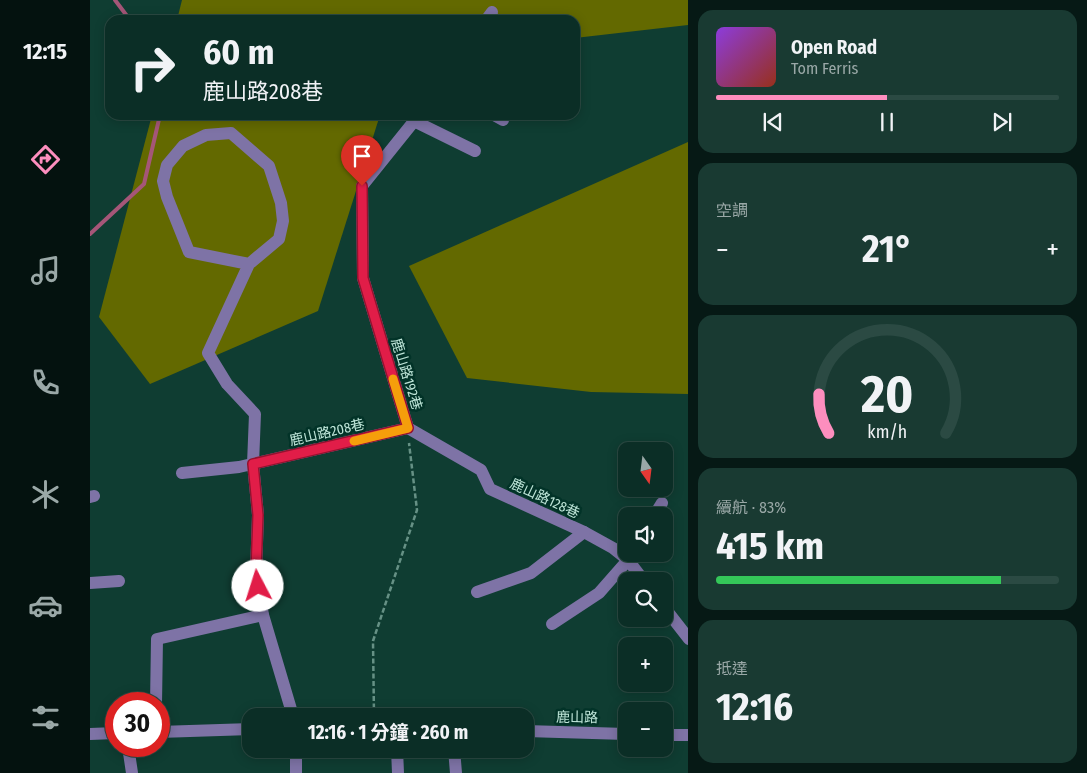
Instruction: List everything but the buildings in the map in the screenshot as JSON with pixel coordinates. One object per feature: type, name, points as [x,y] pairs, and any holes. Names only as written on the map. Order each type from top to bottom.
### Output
[{"type":"street","name":"鹿山路192巷","points":[[408,428],[363,278],[362,186],[415,120]]},
{"type":"street","points":[[421,120],[475,151]]},
{"type":"street","points":[[249,264],[189,252],[166,197],[163,181],[167,165],[183,146],[206,135],[231,132],[246,145],[269,166],[281,203],[283,221],[278,239],[249,264],[208,353],[227,384],[255,414],[253,464],[258,515],[256,572],[263,615],[291,708]]},
{"type":"street","name":"鹿山路208巷","points":[[182,473],[239,467],[408,428]]},
{"type":"street","name":"鹿山路128巷","points":[[408,428],[481,470],[490,489],[584,532],[618,551]]},
{"type":"street","points":[[660,507],[662,503]]},
{"type":"street","points":[[477,592],[531,573],[584,532]]},
{"type":"street","points":[[552,624],[599,594],[626,562]]},
{"type":"street","points":[[90,583],[119,581]]},
{"type":"street","points":[[156,692],[158,638],[263,615]]},
{"type":"street","points":[[673,619],[688,639]]},
{"type":"street","points":[[170,732],[242,729]]},
{"type":"street","name":"鹿山路","points":[[534,731],[618,734]]},
{"type":"street","points":[[90,734],[105,733]]},
{"type":"street","points":[[673,735],[688,735]]},
{"type":"street","points":[[130,757],[132,773]]},
{"type":"street","points":[[296,758],[296,773]]},
{"type":"street","points":[[397,758],[398,773]]},
{"type":"street","points":[[455,758],[456,773]]},
{"type":"path","name":"鹿山路192巷","points":[[374,708],[373,641],[417,510],[408,428]]},
{"type":"shaded area","points":[[182,0],[688,0],[688,25],[580,37],[580,15],[178,15]]},
{"type":"shaded area","points":[[151,120],[378,120],[318,311],[150,384],[99,317]]},
{"type":"shaded area","points":[[688,142],[688,394],[591,392],[467,378],[409,266]]},
{"type":"waterway","points":[[115,0],[126,15]]},
{"type":"waterway","points":[[90,234],[144,184],[159,120]]},
{"type":"slow traffic","points":[[354,441],[408,428],[393,379]]},
{"type":"route","points":[[258,586],[256,572],[258,515],[253,464],[408,428],[363,278],[362,186]]}]
